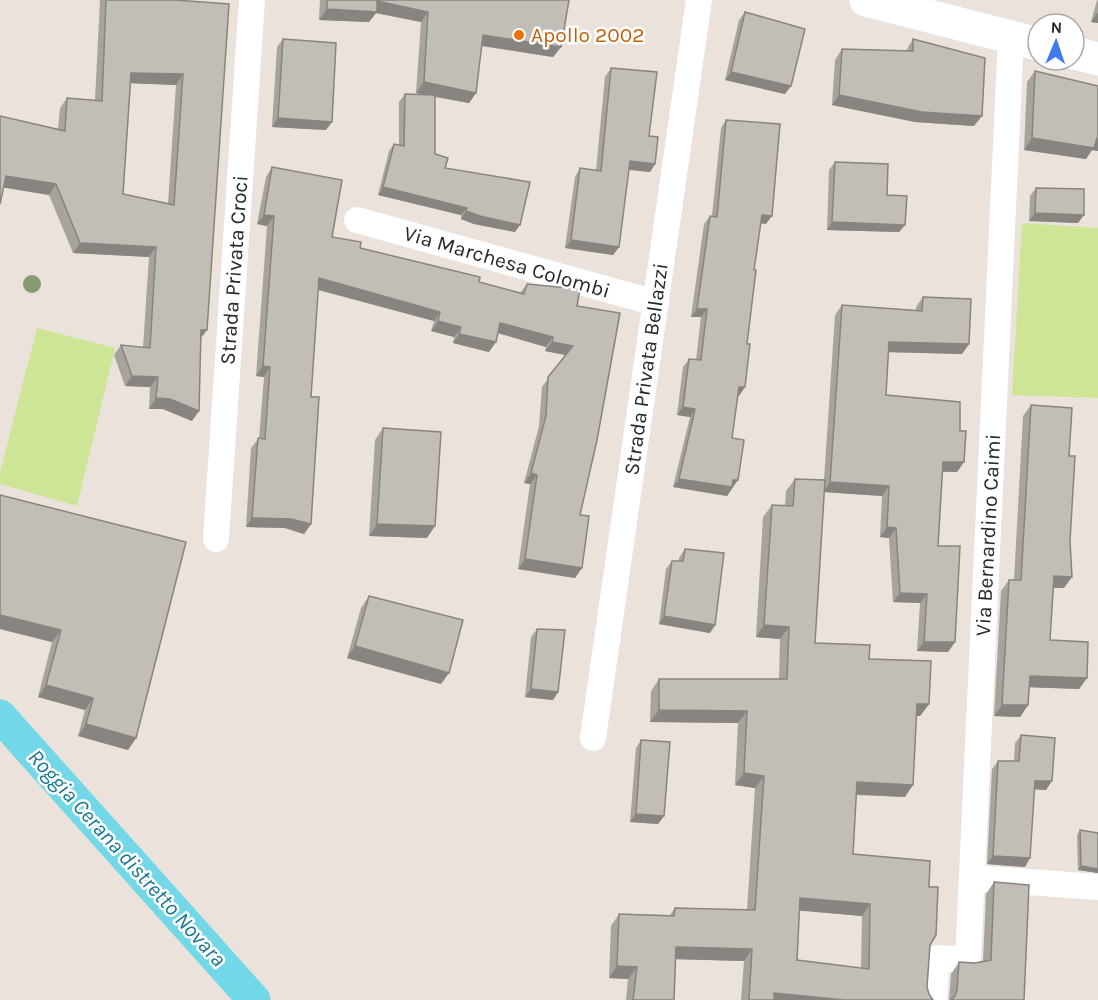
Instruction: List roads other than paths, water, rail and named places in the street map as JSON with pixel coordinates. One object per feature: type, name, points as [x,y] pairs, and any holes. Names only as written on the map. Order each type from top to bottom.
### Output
[{"type":"main road","points":[[866,0],[1025,40]]},
{"type":"street","name":"Strada Privata Croci","points":[[216,539],[252,0]]},
{"type":"street","name":"Strada Privata Bellazzi","points":[[593,738],[699,0]]},
{"type":"street","name":"Via Bernardino Caimi","points":[[934,1000],[937,958],[968,960],[1025,40]]},
{"type":"street","name":"Via Marchesa Colombi","points":[[357,220],[656,303]]},
{"type":"street","points":[[972,878],[1098,887]]},
{"type":"waterway","name":"Roggia Cerana distretto Novara","points":[[0,716],[254,1000]]},
{"type":"place","name":"Apollo 2002","points":[[519,35]]}]
